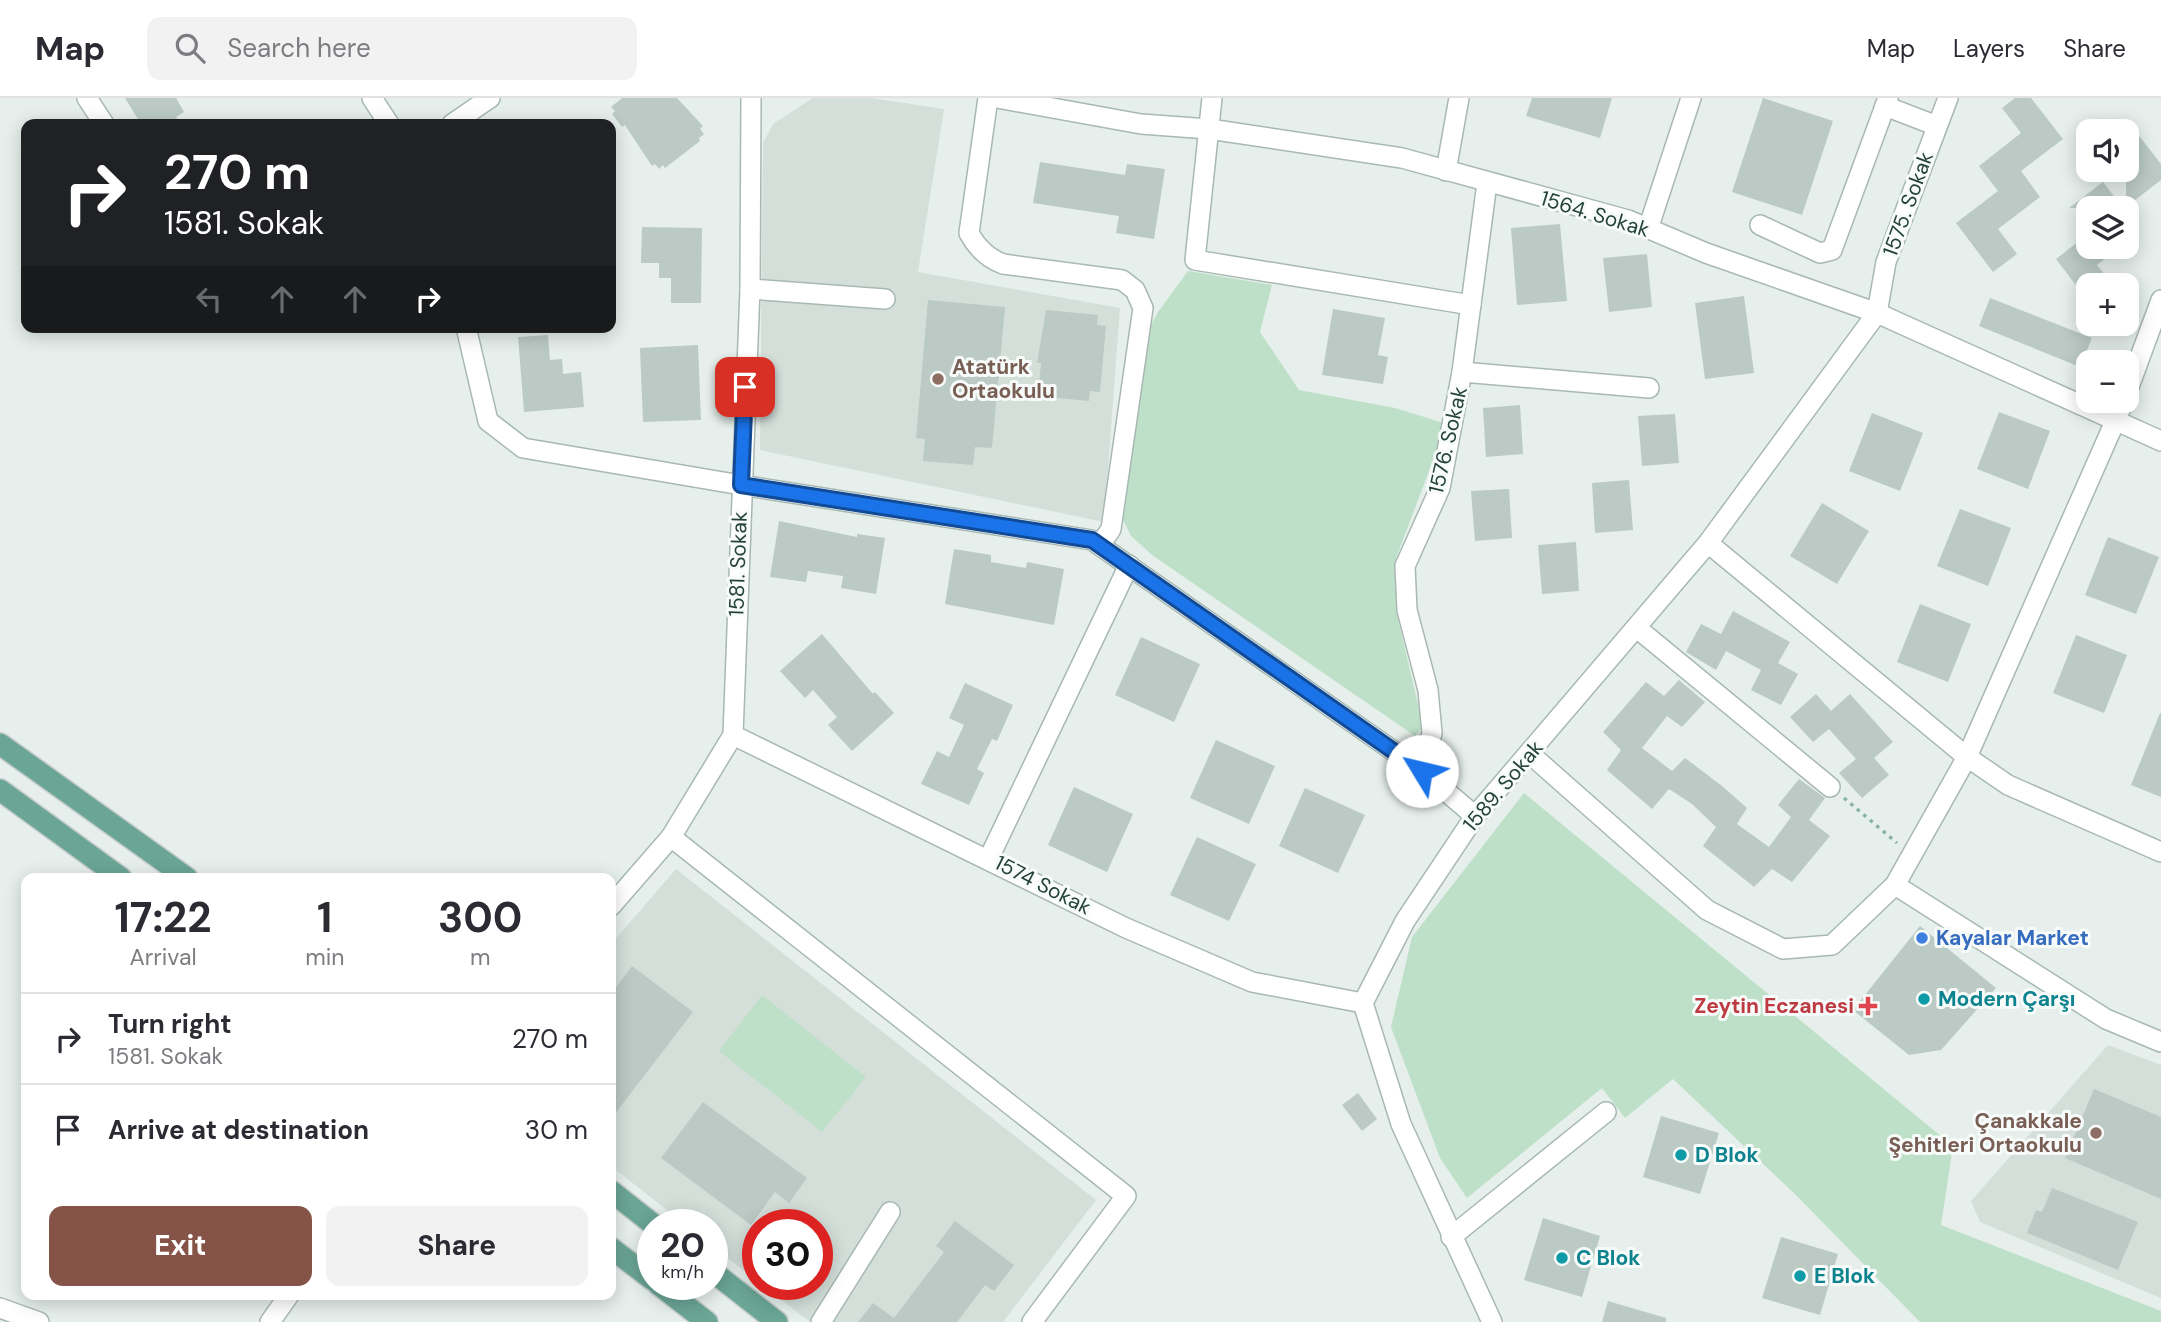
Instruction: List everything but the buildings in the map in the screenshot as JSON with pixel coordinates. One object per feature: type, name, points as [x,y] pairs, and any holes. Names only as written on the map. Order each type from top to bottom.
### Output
[{"type":"main road","points":[[0,744],[180,873]]},
{"type":"main road","points":[[0,790],[114,873]]},
{"type":"main road","points":[[616,1195],[637,1212]]},
{"type":"main road","points":[[616,1252],[637,1268]]},
{"type":"main road","points":[[728,1284],[777,1322]]},
{"type":"main road","points":[[679,1300],[707,1322]]},
{"type":"street","points":[[87,98],[101,119]]},
{"type":"street","points":[[372,98],[386,119]]},
{"type":"street","points":[[459,119],[490,98]]},
{"type":"street","name":"1581. Sokak","points":[[616,900],[671,837],[733,735],[750,289],[751,98]]},
{"type":"street","points":[[989,98],[969,233],[974,243],[988,257],[1003,264],[1122,280],[1135,290],[1143,308],[1111,529],[1100,545]]},
{"type":"street","name":"1564. Sokak","points":[[997,98],[1141,124],[1209,129],[1320,143],[1402,158],[1628,220],[1706,253],[1877,313],[2161,441]]},
{"type":"street","points":[[1212,98],[1195,260],[1471,304]]},
{"type":"street","points":[[1446,171],[1459,98]]},
{"type":"street","points":[[1648,229],[1691,98]]},
{"type":"street","name":"1575. Sokak","points":[[1877,313],[1886,262],[1948,98]]},
{"type":"street","points":[[1760,225],[1820,253],[1832,250],[1887,102],[1937,126]]},
{"type":"street","name":"1576. Sokak","points":[[1422,771],[1433,733],[1428,690],[1407,610],[1405,566],[1440,488],[1462,372],[1487,183]]},
{"type":"street","points":[[750,289],[885,299]]},
{"type":"street","points":[[2139,360],[2161,300]]},
{"type":"street","name":"1589. Sokak","points":[[1363,1003],[1405,921],[1475,816],[1638,629],[1708,543],[1877,313]]},
{"type":"street","points":[[467,333],[488,421],[523,447],[741,485],[1092,540],[1422,771],[1475,816]]},
{"type":"street","points":[[1462,372],[1649,388]]},
{"type":"street","points":[[1530,754],[1707,910],[1783,949],[1832,945],[1895,885],[1967,757],[2119,413]]},
{"type":"street","points":[[1708,543],[1967,757],[2008,785],[2161,852]]},
{"type":"street","points":[[989,858],[1129,565]]},
{"type":"street","points":[[1638,629],[1830,787]]},
{"type":"street","name":"1574 Sokak","points":[[733,735],[989,858],[1126,928],[1252,982],[1363,1003]]},
{"type":"street","points":[[671,837],[1126,1196],[1032,1322]]},
{"type":"street","points":[[1895,885],[2106,1019],[2161,1042]]},
{"type":"street","points":[[1363,1003],[1401,1124],[1492,1322]]},
{"type":"street","points":[[1451,1237],[1606,1112]]},
{"type":"street","points":[[821,1322],[890,1212]]},
{"type":"street","points":[[270,1322],[285,1300]]},
{"type":"street","points":[[0,1308],[39,1322]]},
{"type":"path","points":[[1830,787],[1912,856]]},
{"type":"shaded area","name":"Atatürk Ortaokulu","points":[[813,98],[871,98],[944,109],[918,272],[1120,308],[1104,522],[760,450],[763,143],[773,124]]},
{"type":"shaded area","points":[[676,869],[1096,1200],[1003,1322],[810,1322],[781,1300],[833,1300],[833,1209],[742,1209],[742,1269],[728,1258],[728,1209],[666,1209],[616,1170],[616,938]]},
{"type":"shaded area","name":"Çanakkale Şehitleri Ortaokulu","points":[[2108,1045],[2161,1065],[2161,1298],[1980,1222],[1971,1201]]},
{"type":"green space","points":[[1188,271],[1272,285],[1260,332],[1299,390],[1395,408],[1447,424],[1396,558],[1396,610],[1423,726],[1415,736],[1152,555],[1131,536],[1122,518],[1141,343],[1158,312]]},
{"type":"green space","points":[[1524,793],[1953,1146],[1941,1225],[2161,1311],[2161,1322],[1920,1322],[1796,1195],[1673,1079],[1625,1118],[1602,1088],[1467,1198],[1440,1158],[1391,1027],[1412,937]]},
{"type":"green space","points":[[762,995],[866,1077],[822,1132],[719,1051]]},
{"type":"place","name":"Atatürk Ortaokulu","points":[[938,379]]},
{"type":"place","name":"Kayalar Market","points":[[1922,938]]},
{"type":"place","name":"Modern Çarşı","points":[[1924,999]]},
{"type":"place","name":"Zeytin Eczanesi","points":[[1868,1006]]},
{"type":"place","name":"Çanakkale Şehitleri Ortaokulu","points":[[2096,1133]]},
{"type":"place","name":"D Blok","points":[[1681,1155]]},
{"type":"place","name":"C Blok","points":[[1562,1258]]},
{"type":"place","name":"E Blok","points":[[1800,1276]]},
{"type":"route","points":[[745,387],[741,485],[1092,540],[1422,771]]}]
